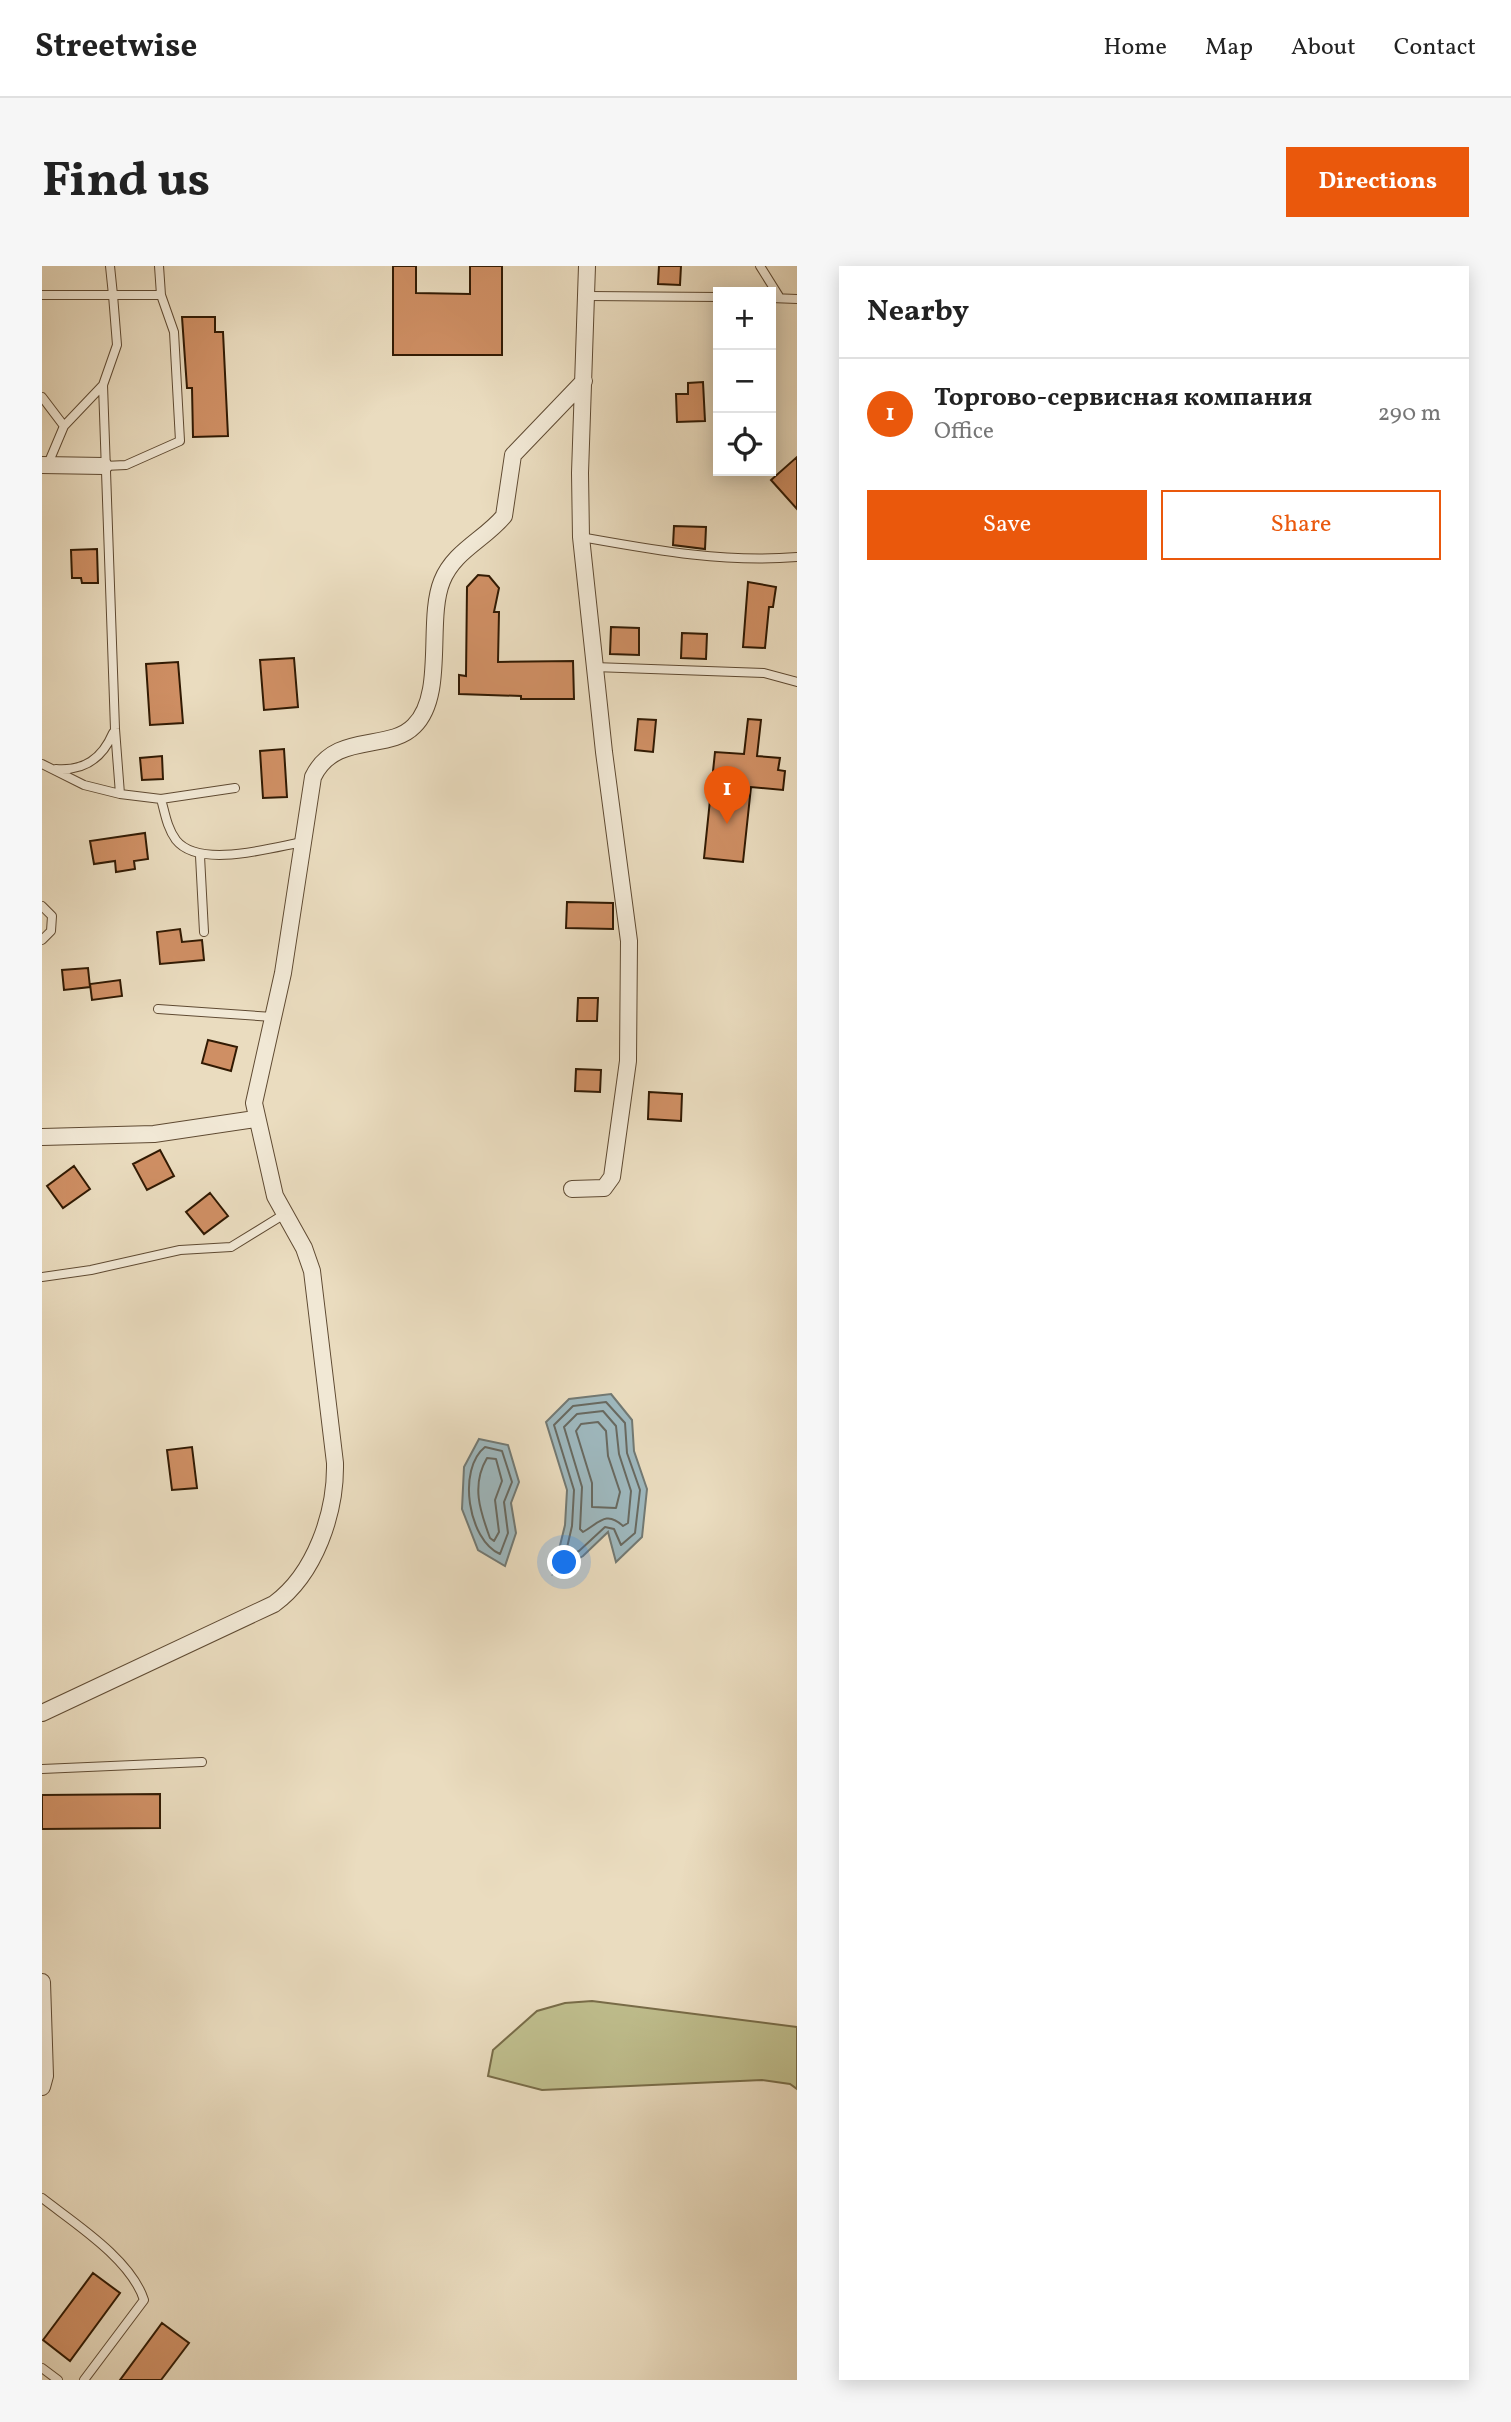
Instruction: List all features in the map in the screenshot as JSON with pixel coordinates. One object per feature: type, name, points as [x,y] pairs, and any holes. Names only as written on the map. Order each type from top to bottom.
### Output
[{"type":"street","points":[[572,1189],[604,1188],[612,1177],[628,1061],[629,941],[626,898],[594,667],[581,537],[580,474],[587,266]]},
{"type":"street","points":[[42,1713],[274,1604],[294,1590],[308,1568],[336,1489],[335,1463],[312,1271],[304,1248],[283,1215],[275,1196],[256,1119],[256,1084],[284,973],[313,777],[317,767],[326,758],[347,748],[403,734],[414,727],[429,696],[440,585],[449,564],[504,516],[513,455],[584,381]]},
{"type":"street","points":[[45,465],[104,466]]},
{"type":"street","points":[[42,1137],[80,1133],[154,1134],[256,1119]]},
{"type":"street","points":[[42,1982],[46,2076],[42,2087]]},
{"type":"lane","points":[[110,266],[117,345],[103,384],[104,466],[120,794]]},
{"type":"lane","points":[[104,466],[126,465],[180,441],[174,332],[161,295],[159,266]]},
{"type":"lane","points":[[760,266],[770,287]]},
{"type":"lane","points":[[42,295],[161,295]]},
{"type":"lane","points":[[587,296],[713,297]]},
{"type":"lane","points":[[776,298],[797,299]]},
{"type":"lane","points":[[45,465],[64,426],[103,384]]},
{"type":"lane","points":[[42,397],[64,426]]},
{"type":"lane","points":[[581,537],[667,553],[733,559],[797,557]]},
{"type":"lane","points":[[594,667],[764,673],[797,682]]},
{"type":"lane","points":[[46,766],[69,770],[96,760],[106,750],[115,729]]},
{"type":"lane","points":[[46,766],[84,785],[120,794],[161,799],[235,788]]},
{"type":"lane","points":[[161,799],[169,829],[178,843],[200,856],[303,842]]},
{"type":"lane","points":[[200,856],[204,932]]},
{"type":"lane","points":[[42,906],[52,916],[51,931],[42,940]]},
{"type":"lane","points":[[158,1009],[273,1017]]},
{"type":"lane","points":[[42,1277],[91,1270],[180,1250],[231,1247],[283,1215]]},
{"type":"lane","points":[[42,1769],[202,1762]]},
{"type":"lane","points":[[42,2198],[109,2252],[141,2290],[144,2300],[83,2380]]},
{"type":"lane","points":[[42,2368],[58,2380]]},
{"type":"shaded area","points":[[592,2001],[797,2027],[797,2089],[790,2084],[762,2080],[542,2090],[488,2076],[493,2050],[537,2011],[565,2003]]},
{"type":"water","points":[[611,1394],[632,1420],[634,1451],[647,1489],[642,1537],[616,1562],[608,1532],[583,1556],[553,1574],[565,1525],[567,1490],[546,1422],[569,1399]]},
{"type":"water","points":[[479,1439],[508,1445],[519,1482],[511,1503],[516,1533],[505,1566],[478,1550],[462,1509],[464,1467]]},
{"type":"building","points":[[393,266],[416,266],[416,293],[470,294],[470,266],[502,266],[502,355],[393,355]]},
{"type":"building","points":[[659,266],[681,266],[680,285],[658,284]]},
{"type":"building","points":[[182,317],[215,317],[215,332],[223,332],[228,436],[193,437],[192,388],[187,388]]},
{"type":"building","points":[[703,382],[705,421],[677,422],[676,394],[688,394],[688,383]]},
{"type":"building","points":[[797,457],[797,509],[771,480]]},
{"type":"building","points":[[674,526],[706,527],[705,549],[673,545]]},
{"type":"building","points":[[97,549],[98,583],[82,583],[81,578],[72,578],[71,550]]},
{"type":"building","points":[[478,575],[489,576],[499,588],[494,612],[499,612],[498,662],[573,661],[574,699],[521,699],[521,696],[459,694],[459,675],[466,676],[467,587]]},
{"type":"building","points":[[748,582],[776,587],[773,607],[769,607],[765,648],[743,647]]},
{"type":"building","points":[[611,627],[639,628],[639,655],[610,654]]},
{"type":"building","points":[[682,633],[707,634],[706,659],[681,658]]},
{"type":"building","points":[[294,658],[298,707],[264,710],[260,660]]},
{"type":"building","points":[[178,662],[183,723],[150,725],[146,664]]},
{"type":"building","points":[[638,719],[656,720],[653,752],[635,750]]},
{"type":"building","points":[[748,719],[761,720],[757,756],[780,758],[778,770],[785,771],[783,790],[751,787],[743,862],[704,858],[715,752],[744,754]]},
{"type":"building","points":[[284,749],[287,797],[263,798],[260,751]]},
{"type":"building","points":[[162,756],[163,779],[142,780],[140,758]]},
{"type":"building","points":[[145,833],[148,859],[134,861],[135,869],[116,872],[115,861],[94,864],[90,841]]},
{"type":"building","points":[[567,902],[613,903],[613,929],[566,928]]},
{"type":"building","points":[[180,929],[182,942],[202,940],[204,960],[160,964],[157,932]]},
{"type":"building","points":[[88,968],[90,987],[64,990],[62,970]]},
{"type":"building","points":[[120,980],[122,996],[92,1000],[90,984]]},
{"type":"building","points":[[578,998],[598,998],[597,1021],[577,1021]]},
{"type":"building","points":[[208,1040],[237,1047],[231,1071],[202,1063]]},
{"type":"building","points":[[576,1069],[601,1070],[600,1092],[575,1091]]},
{"type":"building","points":[[649,1092],[682,1094],[681,1121],[648,1119]]},
{"type":"building","points":[[160,1150],[174,1176],[147,1190],[133,1164]]},
{"type":"building","points":[[74,1166],[90,1189],[63,1208],[47,1186]]},
{"type":"building","points":[[210,1193],[228,1216],[204,1234],[186,1212]]},
{"type":"building","points":[[192,1447],[197,1488],[172,1490],[167,1450]]},
{"type":"building","points":[[160,1794],[160,1828],[42,1829],[42,1795]]},
{"type":"building","points":[[93,2273],[120,2293],[70,2361],[43,2340]]},
{"type":"building","points":[[162,2323],[189,2343],[161,2380],[120,2380]]},
{"type":"place","name":"Торгово-сервисная компания","points":[[727,824]]}]
